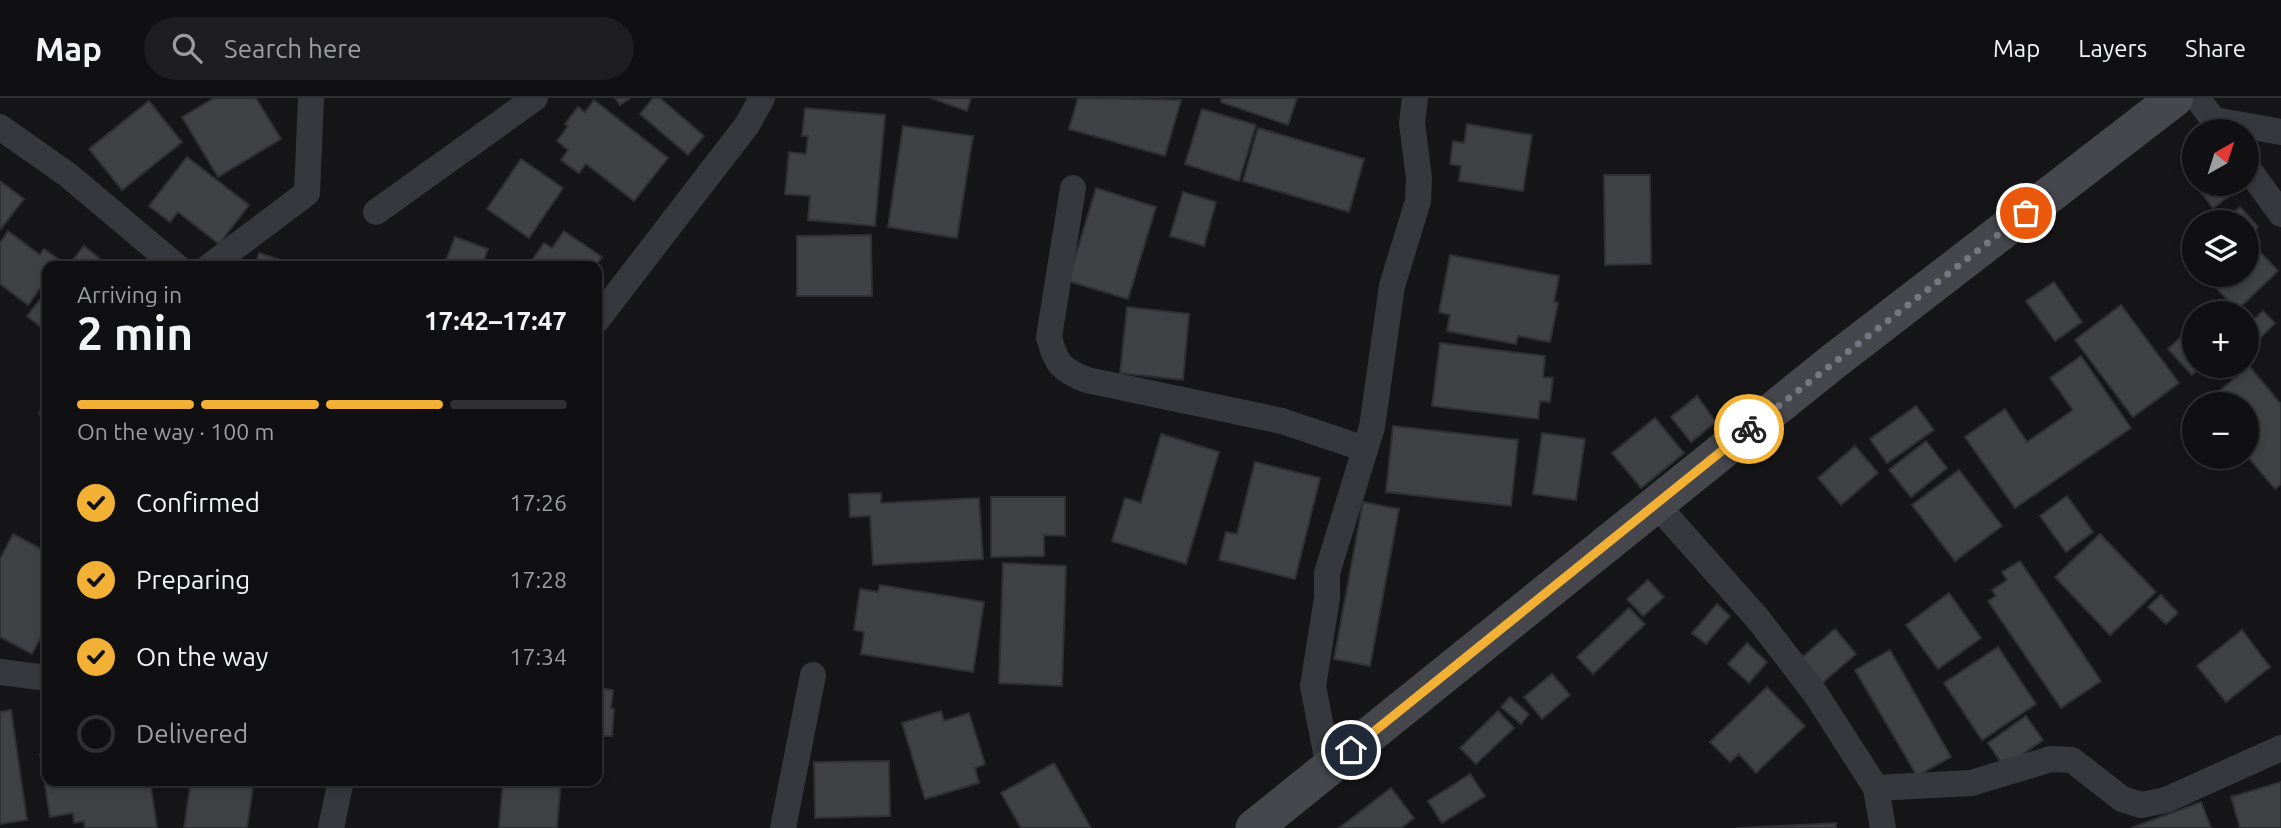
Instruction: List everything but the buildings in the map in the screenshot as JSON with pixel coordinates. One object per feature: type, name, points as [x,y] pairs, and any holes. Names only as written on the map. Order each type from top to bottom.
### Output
[{"type":"main road","points":[[1254,828],[1834,360],[2175,98]]},
{"type":"street","points":[[217,261],[307,193],[311,98]]},
{"type":"street","points":[[376,212],[535,98]]},
{"type":"street","points":[[602,314],[747,125],[762,98]]},
{"type":"street","points":[[1329,768],[1313,686],[1327,598],[1327,573],[1372,427],[1392,286],[1418,201],[1419,178],[1412,123],[1415,98]]},
{"type":"street","points":[[2197,98],[2213,119]]},
{"type":"street","points":[[0,127],[68,175],[170,261]]},
{"type":"street","points":[[2259,130],[2281,132]]},
{"type":"street","points":[[2259,184],[2281,214]]},
{"type":"street","points":[[1073,188],[1049,337],[1054,355],[1066,372],[1087,380],[1282,421],[1365,449]]},
{"type":"street","points":[[1656,504],[1758,619],[1815,693],[1876,788],[1883,828]]},
{"type":"street","points":[[0,673],[42,677]]},
{"type":"street","points":[[783,828],[813,675]]},
{"type":"street","points":[[1876,788],[1971,783],[2051,759],[2072,760],[2122,799],[2141,806],[2166,800],[2281,748]]},
{"type":"street","points":[[331,828],[340,786]]},
{"type":"way so far","points":[[1749,429],[1834,360],[2026,213]]},
{"type":"route","points":[[1351,750],[1749,429]]}]
